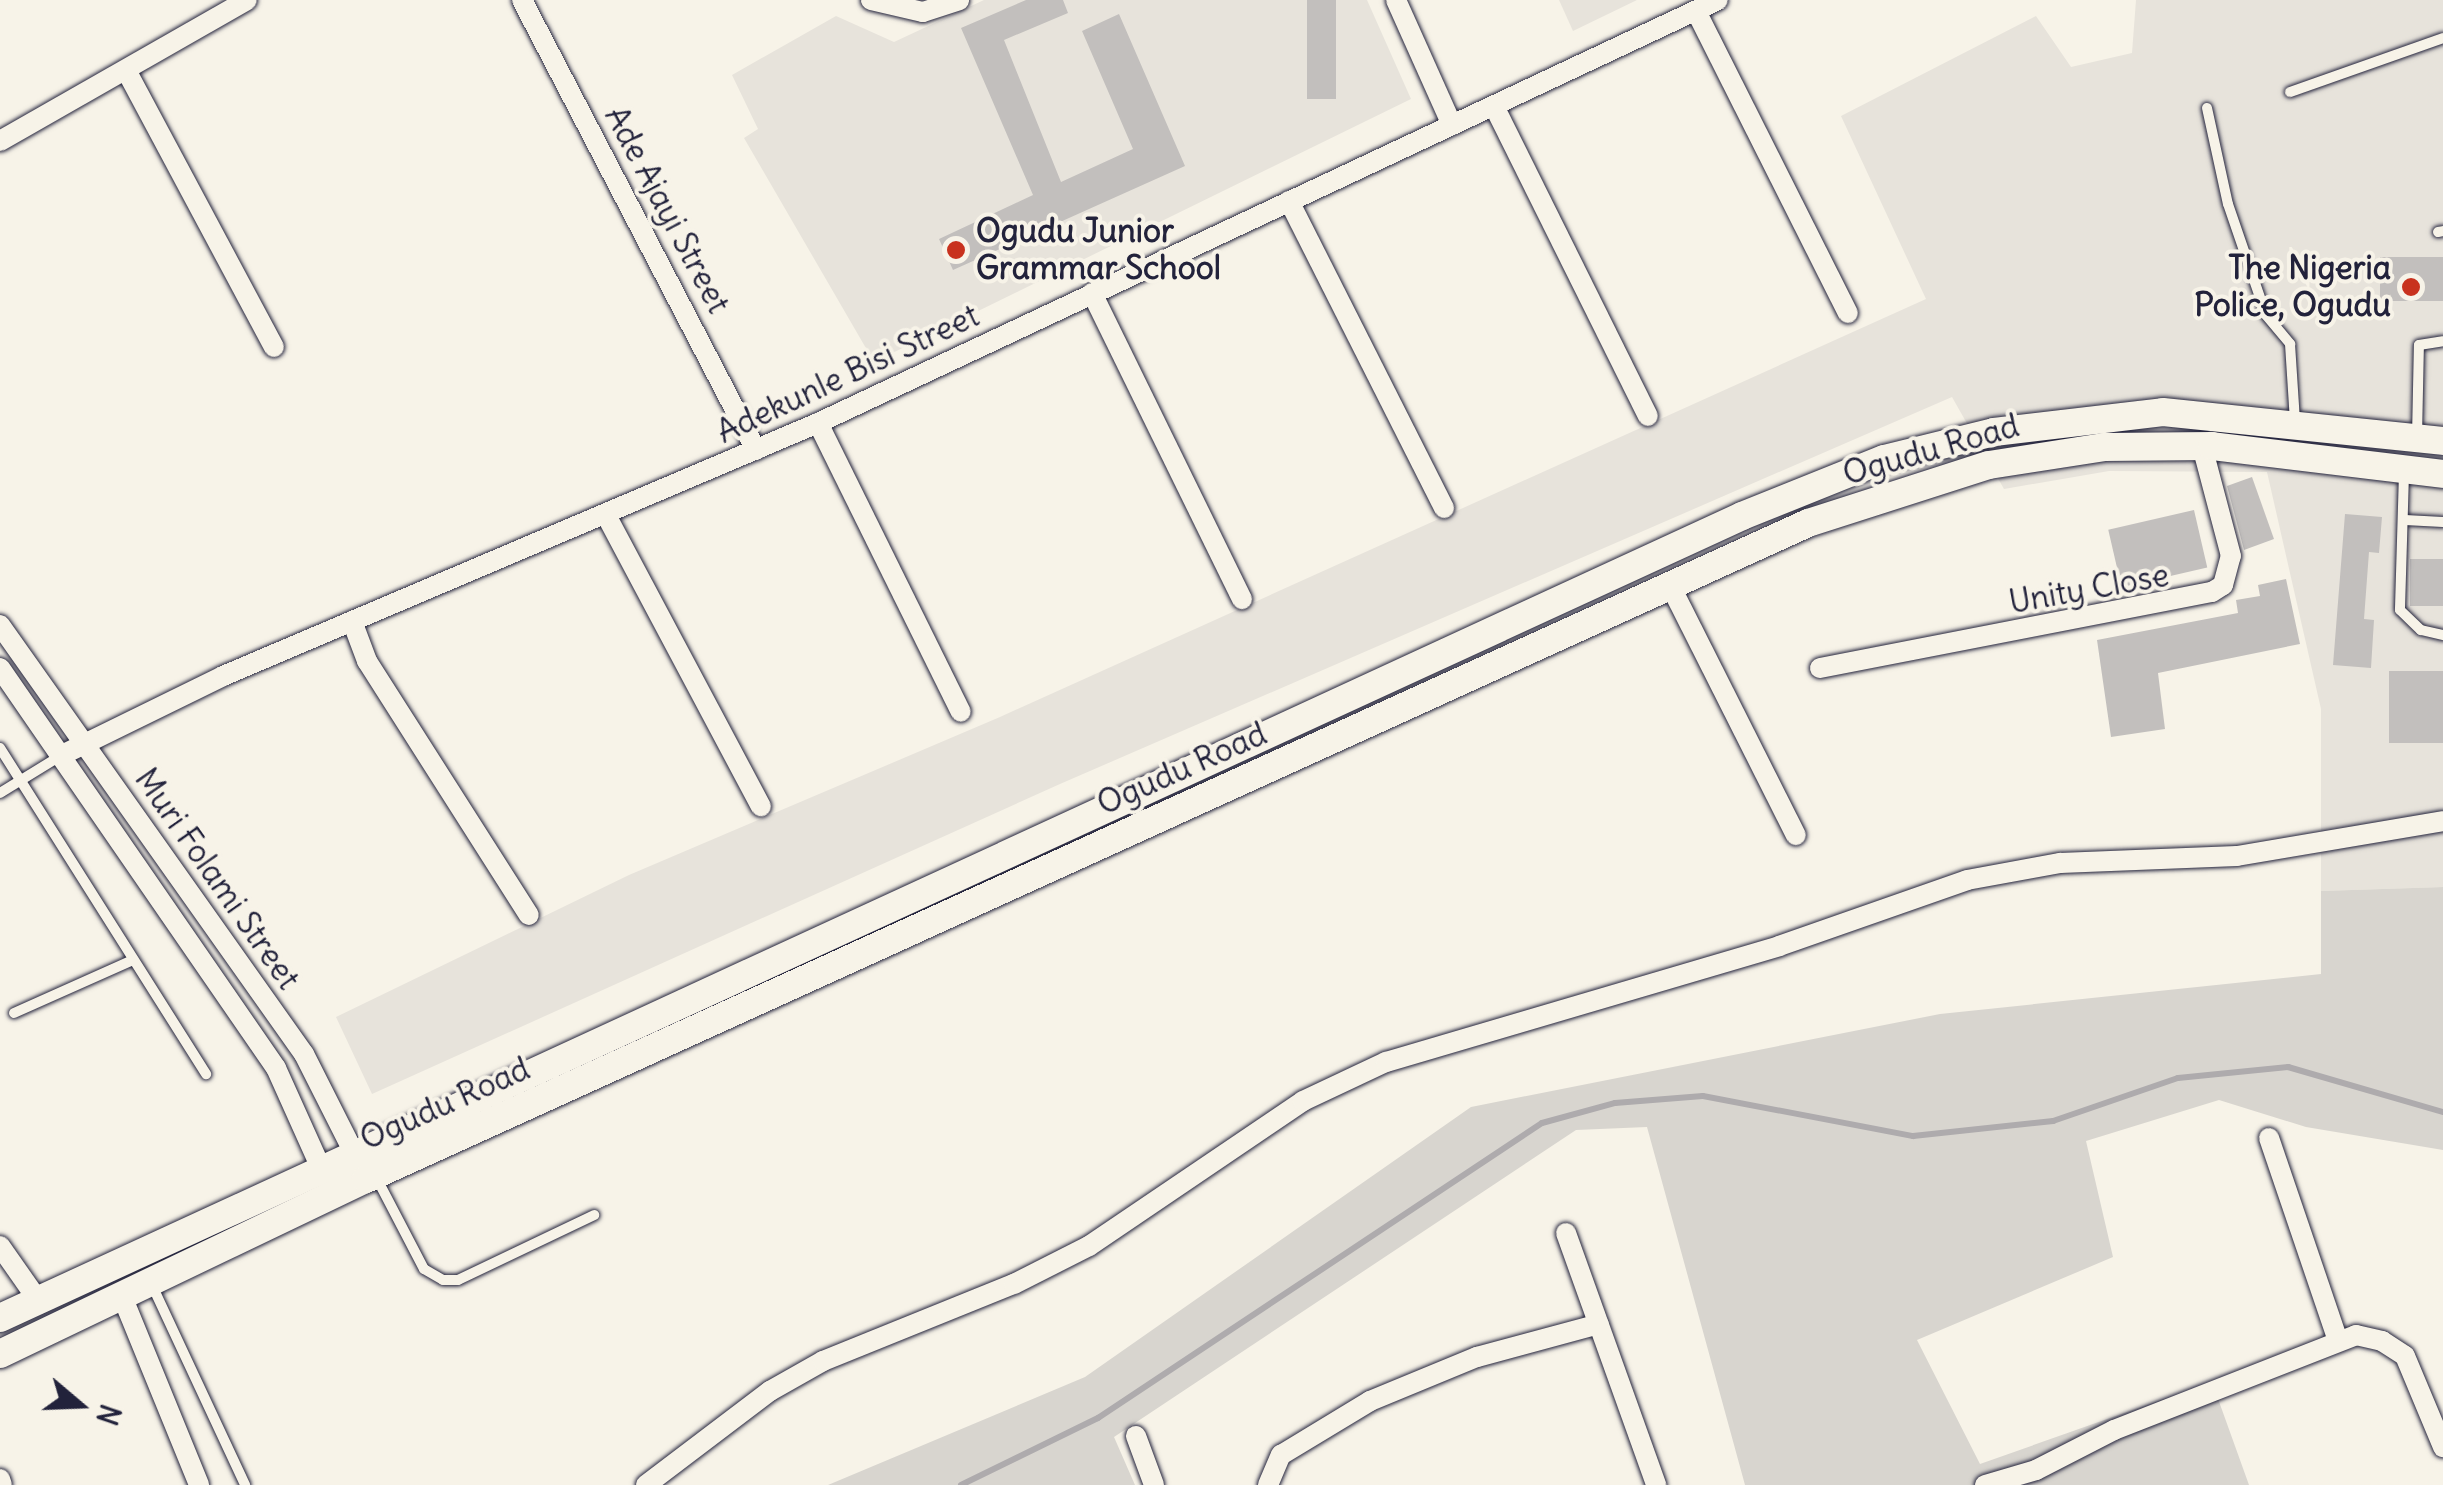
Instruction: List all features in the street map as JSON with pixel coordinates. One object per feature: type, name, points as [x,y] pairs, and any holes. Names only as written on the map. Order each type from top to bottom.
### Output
[{"type":"main road","name":"Ogudu Road","points":[[0,1318],[1501,626],[1827,480],[1937,445],[2112,415],[2210,412],[2430,440]]},
{"type":"main road","name":"Ogudu Road","points":[[0,1354],[332,1194],[1808,523],[1989,465],[2104,447],[2202,446],[2443,474]]},
{"type":"main road","points":[[1501,626],[1514,656]]},
{"type":"street","points":[[0,141],[247,0]]},
{"type":"street","name":"Ade Ajayi Street","points":[[522,0],[756,450]]},
{"type":"street","points":[[871,0],[922,12],[959,0]]},
{"type":"street","points":[[1396,0],[1452,125]]},
{"type":"street","name":"Adekunle Bisi Street","points":[[62,755],[352,620],[818,423],[1718,0]]},
{"type":"street","points":[[1696,11],[1848,312]]},
{"type":"street","points":[[126,70],[274,347]]},
{"type":"street","points":[[1494,106],[1648,416]]},
{"type":"street","points":[[1289,201],[1444,508]]},
{"type":"street","points":[[1092,293],[1242,599]]},
{"type":"street","points":[[818,423],[961,712]]},
{"type":"street","name":"Unity Close","points":[[1820,668],[2212,592],[2223,584],[2232,556],[2202,446]]},
{"type":"street","points":[[606,515],[761,806]]},
{"type":"street","points":[[1670,585],[1796,835]]},
{"type":"street","points":[[352,620],[367,661],[529,914]]},
{"type":"street","name":"Muri Folami Street","points":[[0,625],[304,1054],[371,1177]]},
{"type":"street","points":[[0,668],[276,1068],[332,1194]]},
{"type":"street","points":[[646,1485],[770,1391],[823,1361],[1014,1284],[1088,1246],[1303,1102],[1386,1062],[1760,952],[1967,880],[2060,862],[2237,856],[2443,821]]},
{"type":"street","points":[[2269,1138],[2337,1338]]},
{"type":"street","points":[[1566,1233],[1650,1483]]},
{"type":"street","points":[[0,1246],[38,1300]]},
{"type":"street","points":[[122,1296],[200,1485]]},
{"type":"street","points":[[1268,1485],[1281,1456],[1370,1401],[1477,1358],[1599,1324]]},
{"type":"street","points":[[1985,1485],[2039,1478],[2114,1430],[2337,1338],[2382,1340],[2405,1356],[2443,1446]]},
{"type":"street","points":[[1136,1436],[1154,1485]]},
{"type":"lane","points":[[2290,92],[2443,38]]},
{"type":"lane","points":[[2207,108],[2228,204],[2266,315],[2290,344],[2295,422]]},
{"type":"lane","points":[[2430,440],[2419,345],[2443,341]]},
{"type":"lane","points":[[2404,468],[2400,610],[2421,630],[2443,634]]},
{"type":"lane","points":[[2405,520],[2443,522]]},
{"type":"lane","points":[[0,748],[206,1074]]},
{"type":"lane","name":"Adekunle Bisi Street","points":[[0,793],[62,755]]},
{"type":"lane","points":[[14,1012],[132,961]]},
{"type":"lane","points":[[371,1177],[424,1269],[442,1280],[458,1280],[594,1215]]},
{"type":"lane","points":[[150,1282],[245,1485]]},
{"type":"shaded area","name":"Ogudu Junior Grammar School","points":[[984,0],[1367,0],[1411,99],[874,362],[744,138],[758,129],[732,75],[836,16],[894,42]]},
{"type":"shaded area","points":[[1559,0],[1637,0],[1573,31]]},
{"type":"shaded area","points":[[2136,0],[2443,0],[2443,887],[2321,891],[2321,709],[2267,472],[2109,471],[2004,489],[1952,397],[1060,784],[372,1094],[336,1017],[629,875],[1000,717],[1926,299],[1841,116],[2036,16],[2071,67],[2132,53]]},
{"type":"shaded area","points":[[2443,887],[2443,1150],[2306,1127],[2219,1100],[2086,1141],[2113,1257],[1917,1340],[1980,1464],[2212,1382],[2249,1485],[1745,1485],[1647,1127],[1576,1130],[1114,1437],[1135,1485],[828,1485],[1085,1377],[1471,1107],[1940,1014],[2321,974],[2321,891]]},
{"type":"building","points":[[1026,0],[1063,0],[1068,13],[1004,40],[1061,182],[1133,149],[1082,31],[1119,14],[1185,166],[953,270],[939,239],[1033,195],[961,28]]},
{"type":"building","points":[[1307,0],[1336,0],[1336,99],[1307,99]]},
{"type":"building","points":[[2380,257],[2443,257],[2443,301],[2380,301]]},
{"type":"building","points":[[2252,477],[2274,539],[2244,550],[2227,486]]},
{"type":"building","points":[[2194,510],[2207,567],[2122,587],[2108,530]]},
{"type":"building","points":[[2345,514],[2382,517],[2379,553],[2369,552],[2364,619],[2374,620],[2371,668],[2333,665]]},
{"type":"building","points":[[2410,559],[2443,559],[2443,606],[2410,606]]},
{"type":"building","points":[[2286,579],[2300,644],[2158,673],[2165,729],[2111,737],[2097,640],[2238,613],[2236,600],[2260,596],[2258,585]]},
{"type":"building","points":[[2389,671],[2443,671],[2443,743],[2389,743]]},
{"type":"waterway","points":[[961,1485],[1098,1418],[1542,1123],[1615,1103],[1703,1096],[1913,1136],[2053,1121],[2178,1078],[2288,1067],[2443,1112]]},
{"type":"place","name":"Ogudu Junior Grammar School","points":[[956,250]]},
{"type":"place","name":"The Nigeria Police, Ogudu","points":[[2411,287]]}]
